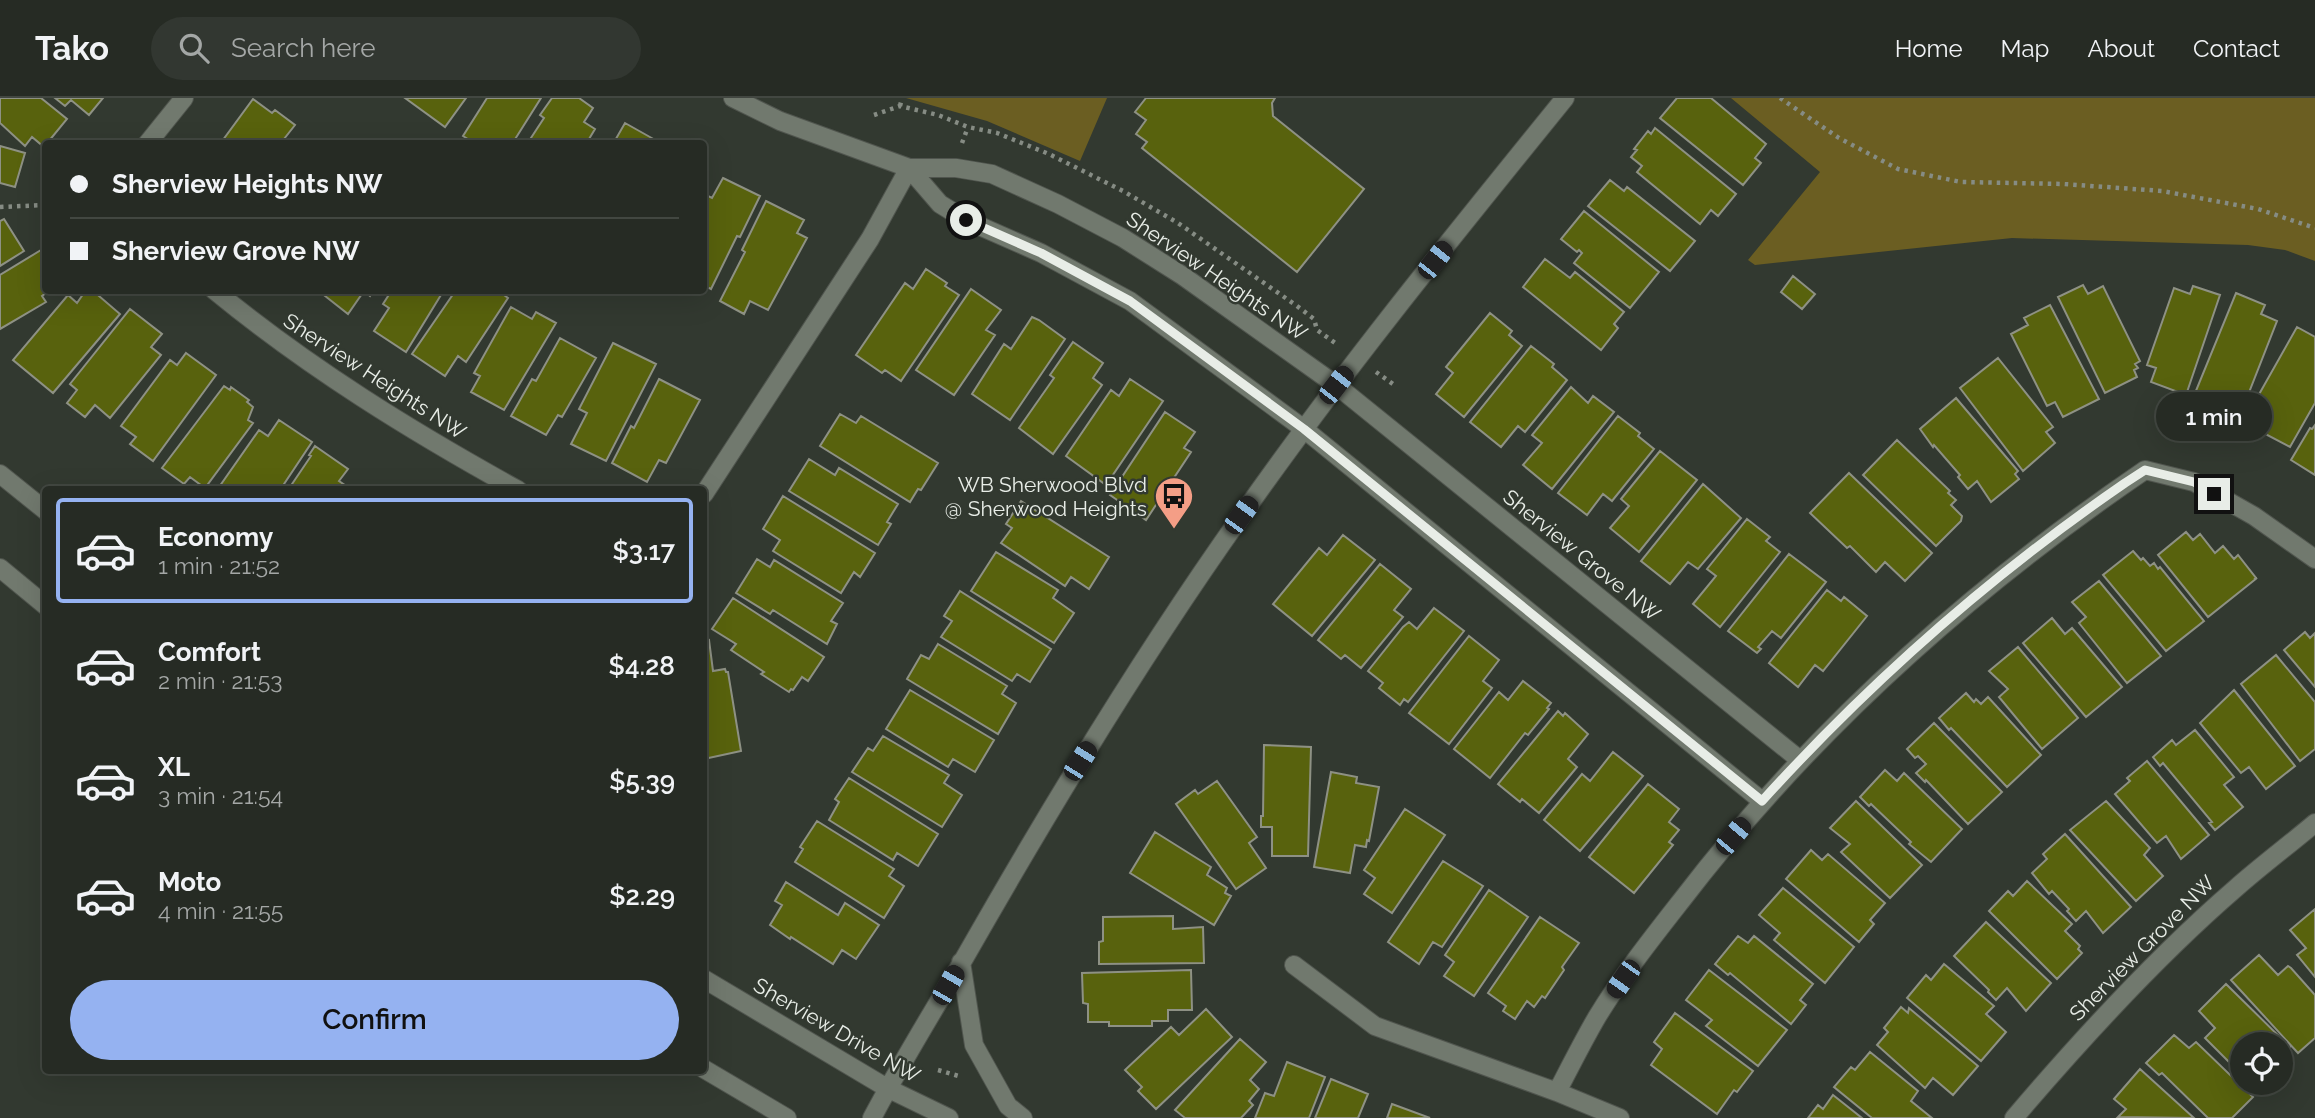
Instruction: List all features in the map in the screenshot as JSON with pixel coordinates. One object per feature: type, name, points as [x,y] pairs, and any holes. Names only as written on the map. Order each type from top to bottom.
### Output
[{"type":"street","points":[[150,140],[184,98]]},
{"type":"street","name":"Sherview Heights NW","points":[[733,98],[780,121],[909,168],[956,168],[992,174],[1058,204],[1123,238],[1183,275],[1336,385]]},
{"type":"street","points":[[872,1118],[1031,840],[1196,581],[1336,385],[1565,98]]},
{"type":"street","points":[[707,489],[870,239],[909,168]]},
{"type":"street","name":"Sherview Heights NW","points":[[909,168],[940,204],[966,220],[1041,253],[1130,301],[1304,429]]},
{"type":"street","name":"Sherview Heights NW","points":[[219,294],[258,326],[357,396],[511,486]]},
{"type":"street","name":"Sherview Grove NW","points":[[1336,385],[1800,760]]},
{"type":"street","points":[[1304,429],[1762,801]]},
{"type":"street","points":[[1557,1092],[1597,1017],[1649,942],[1704,870],[1762,801],[1867,692],[1936,628],[2010,567],[2086,510],[2145,470],[2194,482],[2254,516],[2315,559]]},
{"type":"street","points":[[0,474],[42,508]]},
{"type":"street","points":[[0,569],[42,604]]},
{"type":"street","name":"Sherview Grove NW","points":[[2014,1118],[2068,1054],[2146,973],[2236,888],[2315,824]]},
{"type":"street","points":[[961,962],[974,1045],[1008,1106],[1023,1118]]},
{"type":"street","points":[[1294,965],[1375,1026],[1557,1092],[1620,1118]]},
{"type":"street","name":"Sherview Drive NW","points":[[707,981],[887,1088],[949,1118]]},
{"type":"street","points":[[707,1071],[787,1118]]},
{"type":"path","points":[[900,106],[902,98]]},
{"type":"path","points":[[1780,98],[1839,138],[1898,169],[1961,182],[2063,184],[2162,191],[2258,209],[2315,228]]},
{"type":"path","points":[[0,206],[42,205]]},
{"type":"path","points":[[938,1070],[966,1078]]},
{"type":"shaded area","points":[[906,98],[1107,98],[1080,161],[987,121]]},
{"type":"shaded area","points":[[1731,98],[2315,98],[2315,261],[2285,250],[2248,245],[2012,238],[1755,265],[1748,260],[1820,172]]},
{"type":"building","points":[[0,98],[41,98],[67,119],[50,140],[42,140],[42,145],[32,137],[25,146],[0,123]]},
{"type":"building","points":[[55,98],[103,98],[89,115],[71,100],[65,106]]},
{"type":"building","points":[[405,98],[466,98],[445,127]]},
{"type":"building","points":[[487,98],[541,98],[515,140],[470,140],[463,136]]},
{"type":"building","points":[[552,98],[579,98],[593,108],[584,122],[595,129],[588,140],[530,140],[544,118],[540,115]]},
{"type":"building","points":[[1146,98],[1275,98],[1272,103],[1273,116],[1364,189],[1297,272],[1142,148],[1147,142],[1136,134],[1146,120],[1135,112]]},
{"type":"building","points":[[1677,98],[1711,98],[1766,144],[1755,158],[1761,163],[1743,185],[1660,118]]},
{"type":"building","points":[[253,99],[272,113],[275,110],[295,125],[283,140],[223,140]]},
{"type":"building","points":[[625,123],[655,140],[615,140]]},
{"type":"building","points":[[1655,128],[1736,194],[1718,216],[1711,210],[1700,224],[1637,172],[1642,166],[1631,157],[1637,150],[1634,149],[1648,131],[1651,134]]},
{"type":"building","points":[[0,146],[25,153],[15,187],[0,183]]},
{"type":"building","points":[[723,178],[760,196],[711,289],[707,287],[707,196],[712,198]]},
{"type":"building","points":[[1610,180],[1624,191],[1627,187],[1695,241],[1670,271],[1588,206]]},
{"type":"building","points":[[766,201],[804,220],[797,233],[807,238],[768,310],[750,301],[744,314],[720,301],[745,252],[742,250]]},
{"type":"building","points":[[1584,211],[1659,272],[1630,308],[1574,263],[1582,253],[1561,239]]},
{"type":"building","points":[[4,219],[24,251],[0,266],[0,221]]},
{"type":"building","points":[[42,251],[42,294],[45,294],[42,296],[46,302],[0,329],[0,275]]},
{"type":"building","points":[[1545,259],[1570,278],[1575,272],[1624,312],[1614,324],[1618,328],[1601,350],[1523,287]]},
{"type":"building","points":[[926,269],[959,295],[901,381],[885,370],[882,373],[856,355],[905,283],[913,289]]},
{"type":"building","points":[[1793,276],[1815,294],[1802,309],[1781,292]]},
{"type":"building","points":[[2083,285],[2088,294],[2103,286],[2140,361],[2135,364],[2138,368],[2134,370],[2137,377],[2105,393],[2058,297]]},
{"type":"building","points":[[2193,286],[2220,295],[2186,395],[2151,382],[2156,368],[2147,365],[2174,288],[2190,294]]},
{"type":"building","points":[[971,289],[1001,310],[986,330],[995,335],[954,395],[916,370]]},
{"type":"building","points":[[2236,293],[2265,305],[2261,314],[2277,321],[2246,400],[2236,397],[2229,414],[2193,398]]},
{"type":"building","points":[[83,294],[97,294],[120,314],[53,393],[13,360],[68,295],[77,303]]},
{"type":"building","points":[[323,294],[362,294],[348,314]]},
{"type":"building","points":[[389,294],[442,294],[406,352],[374,331],[389,308],[383,304]]},
{"type":"building","points":[[453,294],[502,294],[508,298],[466,362],[458,356],[445,376],[412,354]]},
{"type":"building","points":[[2050,305],[2099,399],[2063,417],[2055,402],[2047,406],[2011,334],[2028,325],[2024,318]]},
{"type":"building","points":[[511,307],[532,319],[536,312],[556,323],[504,410],[471,392],[480,376],[474,373]]},
{"type":"building","points":[[130,309],[162,334],[151,347],[161,355],[110,418],[95,405],[85,417],[67,403],[77,390],[70,384]]},
{"type":"building","points":[[1490,313],[1512,331],[1509,335],[1522,346],[1464,417],[1436,394],[1453,373],[1446,367]]},
{"type":"building","points":[[1032,317],[1065,339],[1010,420],[972,394],[1004,344],[1011,349]]},
{"type":"building","points":[[2297,327],[2315,337],[2315,403],[2290,447],[2254,428],[2263,412],[2253,405]]},
{"type":"building","points":[[560,338],[596,358],[562,417],[558,415],[546,435],[511,416],[532,379],[536,381]]},
{"type":"building","points":[[1073,342],[1103,363],[1093,378],[1102,385],[1053,454],[1019,428],[1054,378],[1050,375]]},
{"type":"building","points":[[613,343],[656,364],[606,461],[571,444],[587,413],[579,409]]},
{"type":"building","points":[[1531,346],[1554,364],[1552,367],[1567,380],[1525,432],[1518,426],[1501,447],[1470,422]]},
{"type":"building","points":[[186,353],[216,375],[153,461],[130,444],[136,437],[121,426],[170,360],[177,365]]},
{"type":"building","points":[[1998,358],[2053,427],[2046,432],[2055,443],[2023,471],[1960,388]]},
{"type":"building","points":[[659,379],[700,400],[666,463],[659,460],[647,482],[612,463],[631,426],[634,428]]},
{"type":"building","points":[[1130,379],[1163,401],[1106,485],[1066,456],[1111,390],[1119,396]]},
{"type":"building","points":[[224,386],[230,390],[231,387],[249,400],[247,402],[253,407],[248,420],[253,423],[206,486],[190,477],[184,484],[162,468]]},
{"type":"building","points":[[1571,387],[1588,403],[1593,396],[1614,412],[1552,489],[1523,465],[1542,443],[1532,435]]},
{"type":"building","points":[[1956,398],[2018,471],[2015,474],[2019,479],[1991,502],[1977,481],[1968,489],[1958,477],[1960,475],[1920,429]]},
{"type":"building","points":[[1165,412],[1195,432],[1184,448],[1191,452],[1146,520],[1110,495]]},
{"type":"building","points":[[840,414],[856,423],[861,416],[938,463],[910,502],[820,446]]},
{"type":"building","points":[[1618,416],[1640,433],[1638,436],[1654,449],[1612,501],[1603,494],[1587,515],[1558,493]]},
{"type":"building","points":[[279,420],[312,442],[283,486],[220,486],[259,430],[268,436]]},
{"type":"building","points":[[2315,425],[2315,475],[2291,460],[2310,428]]},
{"type":"building","points":[[1897,440],[1950,491],[1948,493],[1956,500],[1951,505],[1962,516],[1961,521],[1936,546],[1863,475]]},
{"type":"building","points":[[315,446],[348,469],[339,481],[346,486],[291,486],[311,456],[309,455]]},
{"type":"building","points":[[1660,451],[1697,480],[1639,552],[1610,528],[1629,506],[1621,499]]},
{"type":"building","points":[[809,459],[835,475],[839,468],[898,504],[887,522],[891,524],[878,545],[789,491]]},
{"type":"building","points":[[1849,473],[1932,553],[1905,581],[1885,562],[1876,572],[1810,513]]},
{"type":"building","points":[[1703,484],[1741,518],[1698,569],[1688,562],[1670,584],[1641,561]]},
{"type":"building","points":[[783,496],[875,553],[860,577],[854,572],[841,593],[773,551],[780,540],[763,529]]},
{"type":"building","points":[[1021,501],[1109,557],[1089,589],[1071,577],[1065,586],[1001,543],[1012,528],[1006,524]]},
{"type":"building","points":[[1747,519],[1770,537],[1766,541],[1780,552],[1720,627],[1693,604],[1716,576],[1707,569]]},
{"type":"building","points":[[2186,532],[2193,540],[2200,534],[2215,553],[2223,546],[2234,559],[2238,555],[2256,578],[2254,579],[2257,578],[2208,617],[2158,555]]},
{"type":"building","points":[[1343,535],[1375,560],[1312,636],[1273,604],[1319,548],[1327,555]]},
{"type":"building","points":[[2133,551],[2150,566],[2154,563],[2158,569],[2160,567],[2204,621],[2166,651],[2103,575]]},
{"type":"building","points":[[996,552],[1058,590],[1053,598],[1074,613],[1054,643],[971,591]]},
{"type":"building","points":[[1789,554],[1826,582],[1781,638],[1772,631],[1758,647],[1761,649],[1757,653],[1728,631]]},
{"type":"building","points":[[757,559],[770,567],[774,560],[843,603],[831,621],[837,624],[827,644],[773,610],[770,614],[736,593]]},
{"type":"building","points":[[1380,564],[1411,589],[1394,610],[1403,617],[1361,668],[1345,655],[1341,659],[1318,640]]},
{"type":"building","points":[[2099,581],[2161,656],[2127,683],[2079,623],[2086,617],[2072,602]]},
{"type":"building","points":[[1827,590],[1841,601],[1844,597],[1867,616],[1823,671],[1815,665],[1798,687],[1769,663]]},
{"type":"building","points":[[960,591],[1051,649],[1030,682],[1017,674],[1012,681],[941,637],[952,621],[944,616]]},
{"type":"building","points":[[733,598],[824,657],[808,681],[802,677],[789,692],[731,650],[736,644],[712,629]]},
{"type":"building","points":[[1434,608],[1464,631],[1408,702],[1404,699],[1400,705],[1379,688],[1383,683],[1368,671],[1403,627],[1409,622],[1417,629]]},
{"type":"building","points":[[2052,618],[2065,634],[2072,628],[2122,687],[2086,717],[2023,643]]},
{"type":"building","points":[[2305,632],[2310,638],[2315,633],[2315,687],[2284,650]]},
{"type":"building","points":[[1469,636],[1499,660],[1483,681],[1492,688],[1449,744],[1409,713]]},
{"type":"building","points":[[707,640],[713,671],[725,669],[728,672],[741,751],[707,758]]},
{"type":"building","points":[[938,644],[1007,686],[1002,694],[1016,703],[998,734],[907,679],[921,655],[929,659]]},
{"type":"building","points":[[2018,647],[2078,718],[2042,749],[1999,697],[2008,689],[1989,671]]},
{"type":"building","points":[[2276,655],[2315,702],[2315,749],[2300,761],[2241,684]]},
{"type":"building","points":[[1523,681],[1551,703],[1547,708],[1549,709],[1528,735],[1525,733],[1490,778],[1454,749],[1499,692],[1508,700]]},
{"type":"building","points":[[910,690],[994,740],[975,772],[953,759],[948,767],[886,729]]},
{"type":"building","points":[[2234,690],[2295,766],[2266,789],[2249,767],[2241,773],[2200,723]]},
{"type":"building","points":[[1966,693],[1974,702],[1976,699],[1981,704],[1988,697],[2041,755],[2007,787],[1939,718]]},
{"type":"building","points":[[1558,711],[1563,716],[1565,713],[1588,734],[1568,759],[1577,767],[1539,813],[1498,784]]},
{"type":"building","points":[[1934,723],[2002,792],[1968,824],[1916,773],[1926,764],[1918,756],[1915,758],[1907,749]]},
{"type":"building","points":[[2195,730],[2234,777],[2224,785],[2243,807],[2215,830],[2209,823],[2212,822],[2163,763],[2160,766],[2153,757],[2172,740],[2176,745]]},
{"type":"building","points":[[883,736],[949,775],[944,783],[962,795],[942,827],[852,772],[868,748],[873,751]]},
{"type":"building","points":[[1264,745],[1311,747],[1308,856],[1272,856],[1272,827],[1261,827]]},
{"type":"building","points":[[1613,752],[1643,776],[1580,851],[1544,820],[1582,774],[1590,781]]},
{"type":"building","points":[[2147,761],[2209,835],[2181,859],[2166,836],[2157,843],[2115,794],[2130,781],[2127,778]]},
{"type":"building","points":[[1885,770],[1897,781],[1904,773],[1962,829],[1931,862],[1909,844],[1911,842],[1871,804],[1869,806],[1860,797]]},
{"type":"building","points":[[1331,772],[1357,777],[1356,783],[1379,787],[1369,841],[1367,840],[1366,847],[1355,845],[1350,873],[1314,867]]},
{"type":"building","points":[[849,778],[938,834],[918,866],[897,853],[893,860],[829,820],[839,802],[835,799]]},
{"type":"building","points":[[1217,781],[1257,837],[1249,843],[1266,868],[1236,889],[1176,804],[1195,790],[1198,794]]},
{"type":"building","points":[[1648,784],[1679,809],[1669,822],[1679,830],[1669,842],[1673,845],[1634,893],[1589,857]]},
{"type":"building","points":[[1856,801],[1922,865],[1890,898],[1841,852],[1850,844],[1830,828]]},
{"type":"building","points":[[2106,801],[2150,848],[2144,855],[2163,876],[2136,901],[2070,830]]},
{"type":"building","points":[[1405,809],[1445,835],[1392,913],[1364,894],[1375,878],[1364,870]]},
{"type":"building","points":[[817,821],[894,869],[889,876],[904,886],[884,918],[795,862],[803,849],[800,847]]},
{"type":"building","points":[[1155,832],[1211,867],[1207,875],[1227,888],[1225,893],[1231,896],[1214,925],[1130,873]]},
{"type":"building","points":[[2065,834],[2131,907],[2103,933],[2086,911],[2076,921],[2067,911],[2069,909],[2052,891],[2049,894],[2032,873],[2047,859],[2043,854]]},
{"type":"building","points":[[1811,850],[1822,860],[1828,854],[1885,903],[1870,920],[1874,924],[1859,942],[1786,879]]},
{"type":"building","points":[[1443,861],[1483,886],[1442,947],[1433,942],[1419,964],[1388,942]]},
{"type":"building","points":[[2027,881],[2072,924],[2065,931],[2080,946],[2078,949],[2082,953],[2057,979],[1989,911],[2008,891],[2013,896]]},
{"type":"building","points":[[786,882],[838,915],[845,903],[879,925],[856,959],[842,950],[833,964],[770,925],[782,905],[775,901]]},
{"type":"building","points":[[1783,888],[1854,947],[1825,983],[1774,940],[1780,933],[1759,915]]},
{"type":"building","points":[[1489,890],[1528,917],[1474,996],[1444,976],[1454,962],[1445,955]]},
{"type":"building","points":[[2315,909],[2315,977],[2297,955],[2306,948],[2290,930]]},
{"type":"building","points":[[1173,916],[1173,929],[1203,927],[1204,963],[1099,964],[1103,917]]},
{"type":"building","points":[[1540,917],[1579,943],[1545,998],[1542,996],[1534,1007],[1527,1001],[1515,1019],[1503,1011],[1506,1006],[1488,993]]},
{"type":"building","points":[[1986,922],[2051,983],[2026,1011],[2007,988],[1996,1000],[1954,956]]},
{"type":"building","points":[[1738,936],[1748,943],[1754,936],[1813,984],[1800,1000],[1806,1005],[1791,1024],[1730,973],[1728,975],[1715,964]]},
{"type":"building","points":[[2259,955],[2278,975],[2288,966],[2291,968],[2315,995],[2315,1038],[2298,1053],[2293,1048],[2293,1032],[2279,1032],[2231,980]]},
{"type":"building","points":[[1944,964],[1994,1006],[1986,1014],[2006,1032],[1981,1061],[1907,998],[1926,975],[1931,980]]},
{"type":"building","points":[[1191,970],[1192,1010],[1168,1010],[1168,1021],[1152,1021],[1152,1026],[1109,1026],[1109,1022],[1088,1022],[1088,1004],[1083,1003],[1082,973]]},
{"type":"building","points":[[1709,970],[1787,1030],[1758,1066],[1706,1026],[1712,1020],[1686,1000]]},
{"type":"building","points":[[2226,984],[2275,1032],[2230,1032],[2230,1063],[2205,1038],[2215,1028],[2199,1011]]},
{"type":"building","points":[[1901,1007],[1908,1013],[1909,1008],[1978,1066],[1953,1095],[1933,1078],[1925,1088],[1877,1045],[1888,1032],[1884,1028]]},
{"type":"building","points":[[1206,1009],[1232,1037],[1156,1109],[1138,1091],[1142,1087],[1125,1070],[1171,1027],[1179,1035]]},
{"type":"building","points":[[1675,1013],[1753,1071],[1737,1092],[1734,1090],[1717,1114],[1651,1065],[1662,1049],[1654,1042]]},
{"type":"building","points":[[2174,1035],[2189,1048],[2196,1042],[2230,1075],[2230,1095],[2253,1097],[2232,1118],[2208,1118],[2162,1073],[2159,1075],[2146,1063]]},
{"type":"building","points":[[1240,1039],[1266,1062],[1250,1080],[1259,1089],[1249,1101],[1253,1105],[1241,1118],[1185,1118],[1175,1110]]},
{"type":"building","points":[[1870,1052],[1918,1091],[1911,1101],[1932,1118],[1872,1118],[1834,1087],[1851,1067],[1855,1070]]},
{"type":"building","points":[[1287,1062],[1325,1077],[1309,1118],[1255,1118],[1265,1093],[1274,1096]]},
{"type":"building","points":[[2140,1069],[2194,1118],[2118,1117],[2126,1109],[2114,1099]]},
{"type":"building","points":[[1331,1079],[1368,1094],[1358,1118],[1315,1118]]},
{"type":"building","points":[[1833,1095],[1862,1118],[1808,1118],[1818,1105],[1823,1109]]},
{"type":"building","points":[[1392,1104],[1430,1118],[1387,1118]]},
{"type":"place","name":"WB Sherwood Blvd @ Sherwood Heights","points":[[1174,530]]},
{"type":"route","points":[[966,220],[1041,253],[1130,301],[1304,429],[1762,801],[1867,692],[1936,628],[2010,567],[2125,483],[2145,470],[2194,482],[2214,494]]}]
